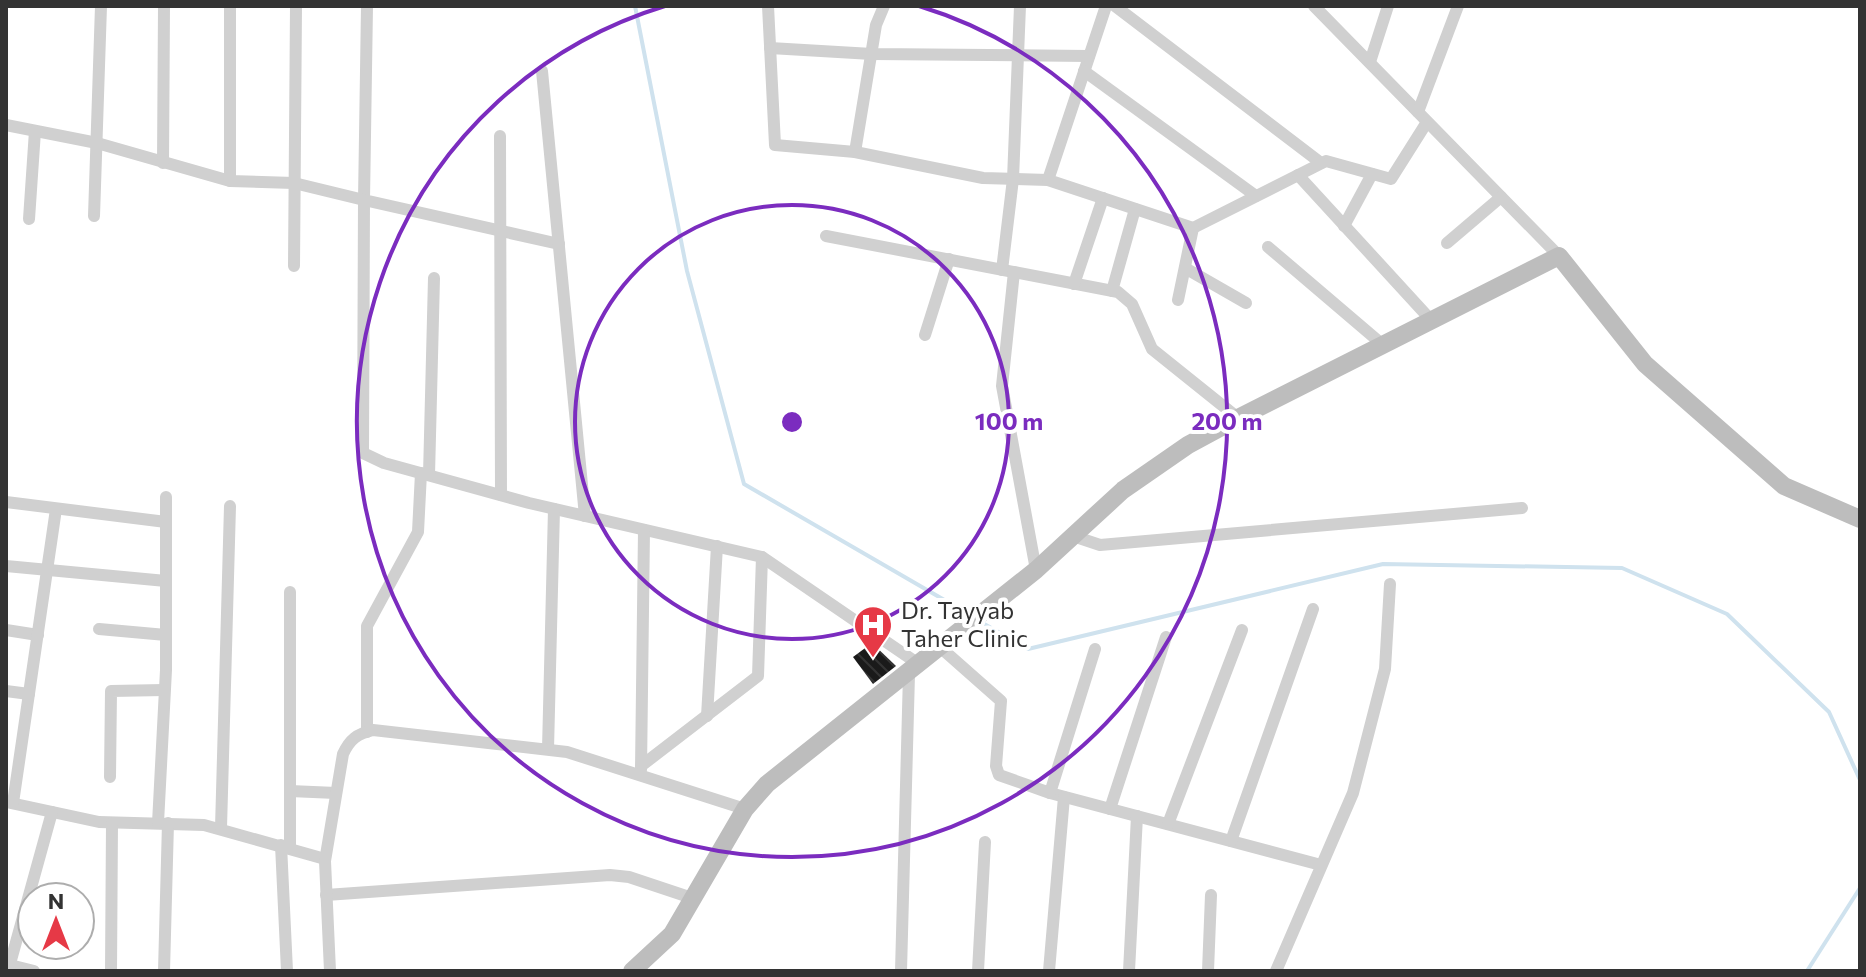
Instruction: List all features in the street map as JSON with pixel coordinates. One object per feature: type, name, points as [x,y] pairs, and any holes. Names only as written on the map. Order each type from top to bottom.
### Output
[{"type":"street","points":[[94,216],[101,6]]},
{"type":"street","points":[[163,163],[164,6]]},
{"type":"street","points":[[230,6],[230,181]]},
{"type":"street","points":[[294,266],[296,6]]},
{"type":"street","points":[[367,6],[363,453],[369,458],[554,509],[762,557],[914,670]]},
{"type":"street","points":[[768,6],[775,145],[855,152],[983,178],[1048,180],[1193,228],[1326,161],[1391,179],[1423,117],[1458,6]]},
{"type":"street","points":[[855,152],[876,25],[884,6]]},
{"type":"street","points":[[1020,6],[1002,386],[1036,570]]},
{"type":"street","points":[[1048,180],[1106,6]]},
{"type":"street","points":[[1115,6],[1321,163]]},
{"type":"street","points":[[1314,6],[1559,256],[1645,364],[1784,486],[1860,519]]},
{"type":"street","points":[[1370,62],[1388,6]]},
{"type":"street","points":[[770,48],[872,54],[1089,56]]},
{"type":"street","points":[[542,71],[585,516]]},
{"type":"street","points":[[1084,71],[1256,196]]},
{"type":"street","points":[[6,125],[97,143],[230,181],[294,183],[559,244]]},
{"type":"street","points":[[29,219],[35,131]]},
{"type":"street","points":[[500,136],[501,495]]},
{"type":"street","points":[[1344,226],[1372,174]]},
{"type":"street","points":[[1298,175],[1430,319]]},
{"type":"street","points":[[1447,243],[1501,197]]},
{"type":"street","points":[[1074,284],[1103,198]]},
{"type":"street","points":[[1112,291],[1135,209]]},
{"type":"street","points":[[1178,300],[1193,228]]},
{"type":"street","points":[[826,236],[1112,291],[1126,297],[1152,349],[1238,418]]},
{"type":"street","points":[[1268,247],[1383,345]]},
{"type":"street","points":[[632,971],[672,934],[745,809],[767,784],[1000,600],[1123,490],[1155,467],[1238,418],[1559,256]]},
{"type":"street","points":[[925,335],[949,259]]},
{"type":"street","points":[[1185,268],[1246,303]]},
{"type":"street","points":[[367,732],[367,626],[418,532],[425,474],[434,278]]},
{"type":"street","points":[[164,971],[166,497]]},
{"type":"street","points":[[6,502],[166,522]]},
{"type":"street","points":[[221,828],[230,506]]},
{"type":"street","points":[[1073,536],[1100,545],[1522,508]]},
{"type":"street","points":[[56,509],[20,757],[10,803],[112,823],[221,828],[325,859]]},
{"type":"street","points":[[548,749],[554,509]]},
{"type":"street","points":[[641,772],[644,530]]},
{"type":"street","points":[[707,716],[717,546]]},
{"type":"street","points":[[641,772],[760,671],[762,557]]},
{"type":"street","points":[[6,566],[166,581]]},
{"type":"street","points":[[1276,971],[1353,793],[1385,669],[1390,584]]},
{"type":"street","points":[[287,971],[285,846],[290,791],[290,592]]},
{"type":"street","points":[[1231,841],[1313,609]]},
{"type":"street","points":[[99,629],[166,635]]},
{"type":"street","points":[[6,630],[38,635]]},
{"type":"street","points":[[1168,824],[1242,630]]},
{"type":"street","points":[[1110,809],[1166,637]]},
{"type":"street","points":[[941,648],[1001,701],[997,773],[1064,797],[1321,865]]},
{"type":"street","points":[[1050,793],[1095,649]]},
{"type":"street","points":[[901,971],[914,670]]},
{"type":"street","points":[[110,777],[111,691],[164,690]]},
{"type":"street","points":[[6,691],[29,694]]},
{"type":"street","points":[[330,971],[325,859],[336,793],[349,742],[367,732],[567,752],[641,772],[745,809]]},
{"type":"street","points":[[6,755],[20,757]]},
{"type":"street","points":[[290,791],[336,793]]},
{"type":"street","points":[[1049,971],[1064,797]]},
{"type":"street","points":[[34,971],[9,960],[52,812]]},
{"type":"street","points":[[1129,971],[1137,816]]},
{"type":"street","points":[[111,971],[112,823]]},
{"type":"street","points":[[978,971],[985,842]]},
{"type":"street","points":[[326,895],[610,875],[629,877],[692,898]]},
{"type":"street","points":[[1208,971],[1211,895]]},
{"type":"building","points":[[872,643],[896,666],[873,684],[853,657]]},
{"type":"waterway","points":[[635,6],[687,271],[744,484],[972,616]]},
{"type":"waterway","points":[[979,621],[1028,649],[1383,564],[1622,568],[1727,614],[1829,712],[1860,780]]},
{"type":"waterway","points":[[1807,971],[1860,888]]},
{"type":"place","name":"Dr. Tayyab Taher Clinic","points":[[873,659]]}]
